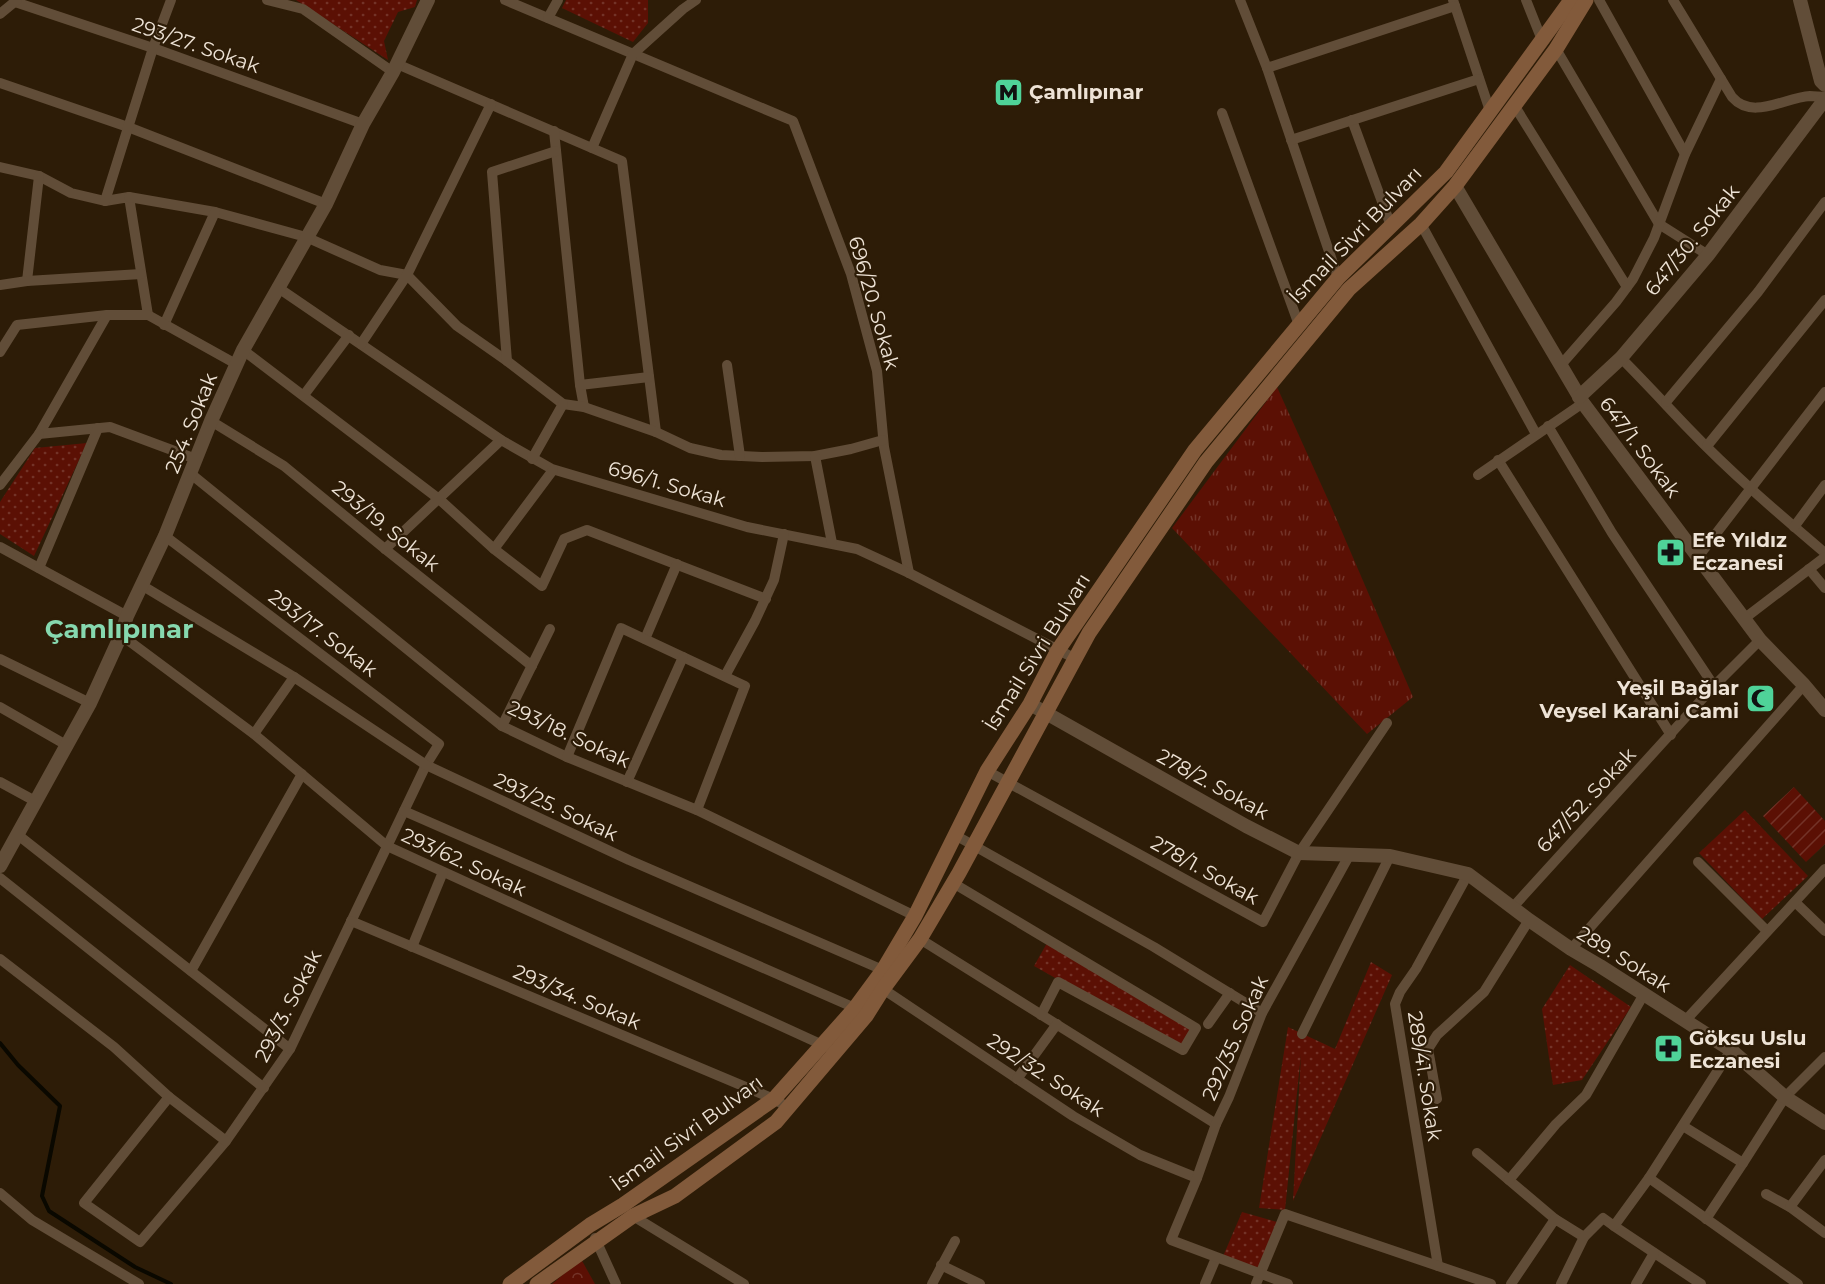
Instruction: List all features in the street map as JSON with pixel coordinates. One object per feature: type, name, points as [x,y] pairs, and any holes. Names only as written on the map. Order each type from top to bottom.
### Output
[{"type":"main road","name":"İsmail Sivri Bulvarı","points":[[537,1284],[633,1216],[675,1196],[776,1122],[789,1108],[883,970],[915,916],[987,771],[1030,704],[1058,650],[1195,450],[1338,278],[1446,172],[1571,0]]},
{"type":"main road","name":"İsmail Sivri Bulvarı","points":[[510,1284],[590,1225],[623,1205],[774,1099],[866,1016],[920,939],[953,883],[1074,658],[1101,614],[1206,462],[1349,289],[1421,224],[1455,186],[1556,50],[1586,0]]},
{"type":"main road","points":[[1299,324],[1312,334]]},
{"type":"street","points":[[105,201],[153,48],[171,0]]},
{"type":"street","points":[[267,0],[303,9],[395,68],[491,104],[622,161],[656,432]]},
{"type":"street","name":"254. Sokak","points":[[0,865],[90,703],[121,635],[127,616],[165,536],[211,421],[243,350],[326,204],[363,124],[395,68],[428,0]]},
{"type":"street","name":"696/20. Sokak","points":[[505,0],[793,121],[851,274],[877,371],[883,440],[909,573]]},
{"type":"street","points":[[548,18],[558,0]]},
{"type":"street","points":[[592,148],[633,54],[667,22],[696,0]]},
{"type":"street","points":[[1240,0],[1267,68],[1338,278]]},
{"type":"street","points":[[1526,0],[1542,40]]},
{"type":"street","points":[[1599,0],[1685,154]]},
{"type":"street","points":[[1673,0],[1737,102],[1748,108],[1759,108],[1810,96],[1825,98]]},
{"type":"street","points":[[1801,0],[1821,81],[1825,85]]},
{"type":"street","points":[[0,14],[16,1]]},
{"type":"street","name":"293/27. Sokak","points":[[16,1],[363,124]]},
{"type":"street","points":[[1267,68],[1454,3],[1490,111]]},
{"type":"street","points":[[1556,50],[1659,224],[1708,255]]},
{"type":"street","points":[[1291,140],[1479,79]]},
{"type":"street","points":[[1560,366],[1633,279],[1654,238],[1685,154],[1721,79]]},
{"type":"street","points":[[0,83],[128,127],[326,204]]},
{"type":"street","name":"647/30. Sokak","points":[[1581,400],[1621,358],[1708,255],[1825,98]]},
{"type":"street","points":[[361,344],[407,275],[491,104]]},
{"type":"street","points":[[1514,105],[1627,287]]},
{"type":"street","points":[[1222,113],[1299,324]]},
{"type":"street","points":[[1352,120],[1391,226]]},
{"type":"street","points":[[554,131],[584,407]]},
{"type":"street","points":[[507,361],[492,172],[556,151]]},
{"type":"street","points":[[0,167],[39,176],[71,193],[105,201],[129,197],[215,212],[306,237],[380,270],[407,275],[457,326],[563,404],[584,407],[656,432],[690,448],[721,455],[815,456],[883,440]]},
{"type":"street","points":[[27,281],[39,176]]},
{"type":"street","name":"647/1. Sokak","points":[[1455,186],[1581,400],[1760,640],[1825,710]]},
{"type":"street","points":[[129,197],[148,315]]},
{"type":"street","points":[[1666,402],[1758,292],[1825,202]]},
{"type":"street","points":[[164,325],[215,212]]},
{"type":"street","points":[[1421,224],[1536,434]]},
{"type":"street","points":[[0,285],[27,281],[141,274]]},
{"type":"street","name":"696/1. Sokak","points":[[278,287],[501,440],[553,470],[747,527],[857,549],[909,573],[1074,658]]},
{"type":"street","points":[[1707,446],[1825,300]]},
{"type":"street","points":[[0,352],[17,325],[107,315],[148,315],[237,364]]},
{"type":"street","points":[[1,482],[39,434],[107,315]]},
{"type":"street","points":[[304,395],[349,335]]},
{"type":"street","points":[[243,350],[439,499],[494,549],[543,586],[564,539],[587,530],[766,598]]},
{"type":"street","points":[[1621,358],[1707,446],[1825,555],[1809,570],[1745,618]]},
{"type":"street","points":[[727,365],[740,456]]},
{"type":"street","points":[[580,385],[649,377]]},
{"type":"street","points":[[1698,557],[1825,392]]},
{"type":"street","points":[[1478,475],[1581,400]]},
{"type":"street","points":[[532,459],[563,404]]},
{"type":"street","name":"293/19. Sokak","points":[[211,421],[284,466],[532,666]]},
{"type":"street","points":[[1548,426],[1612,533],[1714,686]]},
{"type":"street","points":[[39,434],[110,427],[196,459]]},
{"type":"street","points":[[39,568],[98,428]]},
{"type":"street","points":[[385,549],[501,440]]},
{"type":"street","points":[[815,456],[832,543]]},
{"type":"street","points":[[1498,460],[1671,735]]},
{"type":"street","points":[[494,549],[553,470]]},
{"type":"street","name":"293/18. Sokak","points":[[191,474],[502,726],[567,757],[697,810],[915,916]]},
{"type":"street","points":[[1794,527],[1825,485]]},
{"type":"street","points":[[724,676],[774,580],[784,534]]},
{"type":"street","name":"293/17. Sokak","points":[[165,536],[439,744],[426,765]]},
{"type":"street","points":[[0,547],[127,616]]},
{"type":"street","points":[[645,639],[677,564]]},
{"type":"street","points":[[1809,570],[1825,588]]},
{"type":"street","name":"293/25. Sokak","points":[[143,586],[294,676],[426,765],[628,860],[883,970]]},
{"type":"street","points":[[567,757],[621,628],[745,686],[697,810]]},
{"type":"street","points":[[502,726],[550,629]]},
{"type":"street","name":"293/62. Sokak","points":[[121,635],[254,734],[387,846],[829,1048]]},
{"type":"street","name":"647/52. Sokak","points":[[1513,907],[1714,686],[1760,640]]},
{"type":"street","points":[[627,782],[683,657]]},
{"type":"street","points":[[0,659],[90,703]]},
{"type":"street","points":[[254,734],[294,676]]},
{"type":"street","points":[[1571,949],[1804,685]]},
{"type":"street","name":"278/2. Sokak","points":[[1030,704],[1299,853],[1390,856]]},
{"type":"street","points":[[0,707],[68,746]]},
{"type":"street","name":"278/1. Sokak","points":[[987,771],[1263,922],[1299,853],[1387,723]]},
{"type":"street","name":"293/3. Sokak","points":[[169,1097],[84,1203],[140,1242],[226,1141],[290,1049],[426,765]]},
{"type":"street","points":[[191,971],[302,774]]},
{"type":"street","points":[[0,782],[35,801]]},
{"type":"street","points":[[404,811],[855,1008]]},
{"type":"street","points":[[18,835],[290,1049]]},
{"type":"street","points":[[955,835],[1154,947],[1262,1013]]},
{"type":"street","name":"292/35. Sokak","points":[[1216,1258],[1171,1240],[1262,1013],[1350,854]]},
{"type":"street","points":[[1302,1034],[1390,856]]},
{"type":"street","name":"289. Sokak","points":[[1390,856],[1468,874],[1571,949],[1731,1050],[1785,1096],[1825,1123]]},
{"type":"street","points":[[1698,862],[1767,931]]},
{"type":"street","points":[[1685,1021],[1825,869]]},
{"type":"street","points":[[412,947],[443,872]]},
{"type":"street","name":"289/41. Sokak","points":[[1438,1266],[1395,1004],[1468,874]]},
{"type":"street","points":[[0,878],[264,1089]]},
{"type":"street","points":[[953,883],[1196,1028],[1183,1050],[1058,982],[1041,1015]]},
{"type":"street","points":[[1795,902],[1825,931]]},
{"type":"street","points":[[1437,1100],[1428,1049],[1437,1035],[1484,992],[1529,920]]},
{"type":"street","name":"293/34. Sokak","points":[[351,921],[774,1099],[789,1108]]},
{"type":"street","points":[[920,939],[1216,1124]]},
{"type":"street","points":[[0,959],[114,1047],[169,1097],[226,1141]]},
{"type":"street","name":"292/32. Sokak","points":[[883,989],[1073,1116],[1140,1155],[1197,1178]]},
{"type":"street","points":[[1208,1024],[1230,993]]},
{"type":"street","points":[[1509,1180],[1556,1124],[1586,1095],[1644,994]]},
{"type":"street","points":[[1017,1079],[1057,1024]]},
{"type":"street","points":[[1614,1226],[1649,1178],[1731,1050]]},
{"type":"street","points":[[1706,1219],[1785,1096],[1825,1057]]},
{"type":"street","points":[[1683,1126],[1743,1163]]},
{"type":"street","points":[[1477,1153],[1555,1219],[1584,1238]]},
{"type":"street","points":[[1790,1207],[1825,1160]]},
{"type":"street","points":[[1649,1178],[1798,1284]]},
{"type":"street","points":[[0,1193],[32,1220],[139,1284]]},
{"type":"street","points":[[1766,1194],[1790,1207],[1825,1233]]},
{"type":"street","points":[[1257,1279],[1285,1214],[1491,1284]]},
{"type":"street","points":[[633,1216],[744,1284]]},
{"type":"street","points":[[1561,1284],[1584,1238],[1603,1218],[1701,1284]]},
{"type":"street","points":[[1511,1284],[1555,1219]]},
{"type":"street","points":[[590,1225],[616,1284]]},
{"type":"street","points":[[932,1284],[955,1241]]},
{"type":"street","points":[[1636,1284],[1654,1253]]},
{"type":"street","points":[[1205,1284],[1216,1258],[1257,1279],[1288,1284]]},
{"type":"street","points":[[941,1265],[980,1284]]},
{"type":"green space","points":[[296,0],[417,0],[415,7],[398,12],[384,41],[388,60]]},
{"type":"green space","points":[[566,0],[648,0],[648,23],[633,42],[562,8]]},
{"type":"green space","points":[[1277,387],[1413,697],[1367,734],[1172,528]]},
{"type":"green space","points":[[87,443],[34,556],[0,534],[0,502],[35,448]]},
{"type":"green space","points":[[1794,787],[1825,821],[1825,844],[1806,862],[1763,816]]},
{"type":"green space","points":[[1745,810],[1808,876],[1762,919],[1699,853]]},
{"type":"green space","points":[[1047,943],[1196,1028],[1183,1050],[1034,966]]},
{"type":"green space","points":[[1371,962],[1392,975],[1293,1201],[1301,1054],[1285,1210],[1259,1208],[1288,1027],[1335,1049]]},
{"type":"green space","points":[[1570,965],[1631,1007],[1582,1080],[1553,1085],[1542,1009]]},
{"type":"green space","points":[[1242,1212],[1277,1222],[1257,1273],[1221,1261]]},
{"type":"green space","points":[[581,1259],[595,1284],[552,1284]]},
{"type":"waterway","points":[[0,1043],[18,1065],[60,1106],[42,1196],[49,1211],[135,1267],[171,1284]]},
{"type":"place","name":"Çamlıpınar","points":[[1008,92]]},
{"type":"place","name":"Efe Yıldız Eczanesi","points":[[1671,552]]},
{"type":"place","name":"Yeşil Bağlar Veysel Karani Cami","points":[[1760,699]]},
{"type":"place","name":"Göksu Uslu Eczanesi","points":[[1668,1049]]},
{"type":"district","name":"Çamlıpınar","points":[[119,629]]}]
